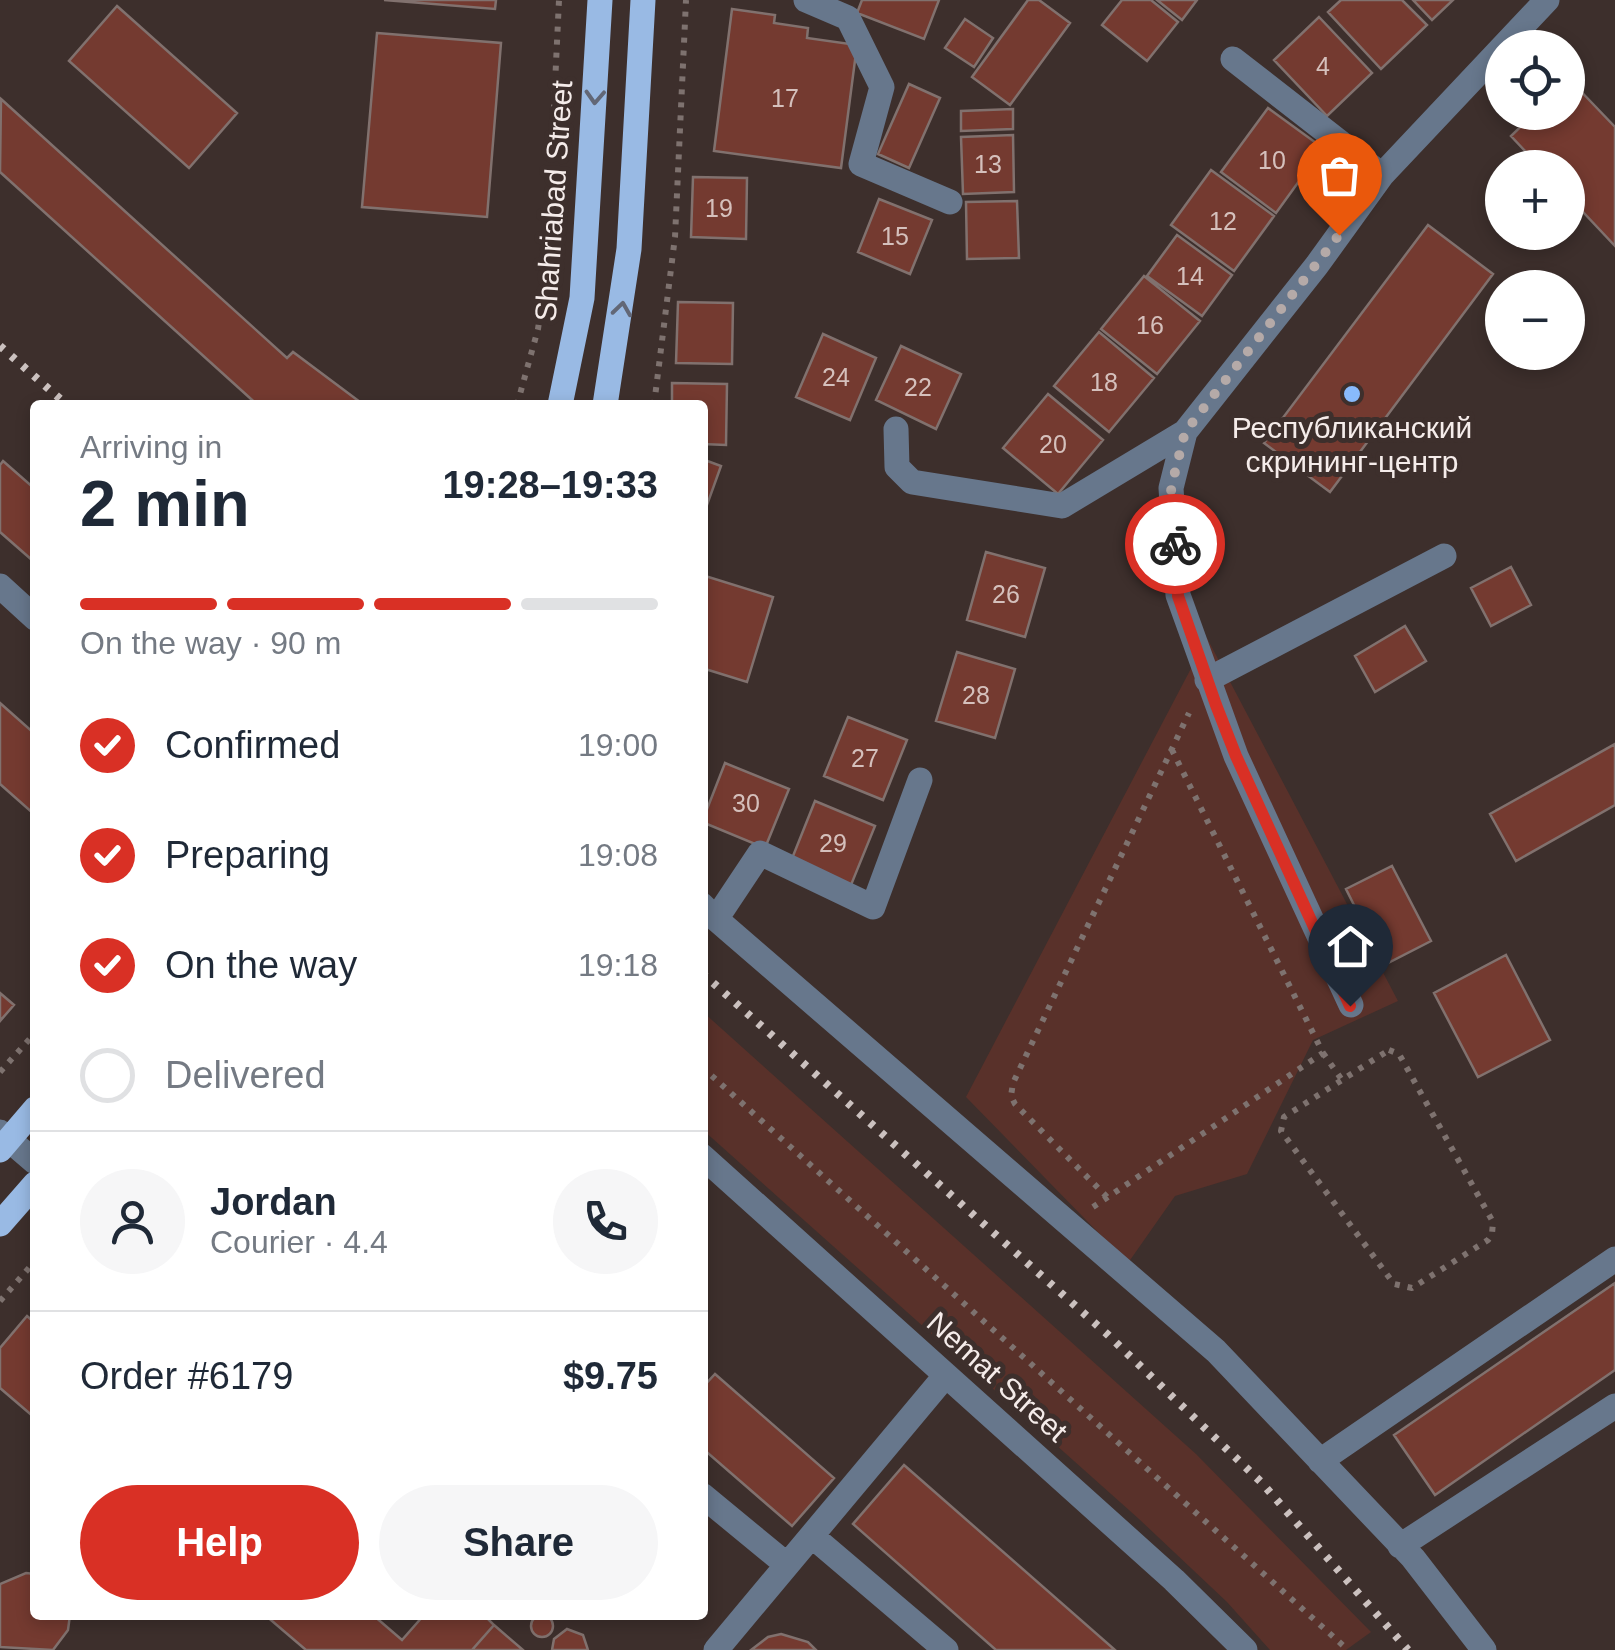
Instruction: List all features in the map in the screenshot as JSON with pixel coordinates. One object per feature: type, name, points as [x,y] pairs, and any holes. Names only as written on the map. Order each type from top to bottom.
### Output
[{"type":"main road","name":"Shahriabad Street","points":[[561,400],[582,298],[600,0]]},
{"type":"main road","points":[[606,400],[629,249],[643,0]]},
{"type":"main road","points":[[3,1141],[30,1114]]},
{"type":"main road","points":[[0,1224],[30,1190]]},
{"type":"street","points":[[806,0],[848,18],[882,86],[860,164],[950,202]]},
{"type":"street","points":[[896,429],[897,466],[912,482],[1062,506],[1185,432],[1317,265],[1382,175],[1547,0]]},
{"type":"street","points":[[1232,58],[1382,175]]},
{"type":"street","points":[[1185,432],[1171,488],[1178,596],[1236,756],[1350,1006]]},
{"type":"street","points":[[1207,680],[1444,556]]},
{"type":"street","points":[[0,586],[30,613]]},
{"type":"street","points":[[920,780],[873,907],[760,853],[709,912],[1216,1351],[1400,1546],[1484,1650]]},
{"type":"street","points":[[3,1141],[30,1159]]},
{"type":"street","name":"Nemat Street","points":[[708,1161],[1174,1580],[1244,1650]]},
{"type":"street","points":[[1320,1461],[1615,1259]]},
{"type":"street","points":[[716,1650],[946,1375]]},
{"type":"street","points":[[1400,1546],[1615,1406]]},
{"type":"street","points":[[708,1500],[787,1565]]},
{"type":"street","points":[[812,1536],[946,1650]]},
{"type":"path","points":[[518,400],[538,329],[546,275],[559,0]]},
{"type":"path","points":[[655,400],[675,237],[686,0]]},
{"type":"path","points":[[1108,1198],[1016,1104],[1011,1096],[1013,1083],[1207,680]]},
{"type":"path","points":[[1171,748],[1323,1054],[1342,1080]]},
{"type":"path","points":[[0,1072],[30,1038]]},
{"type":"path","points":[[1389,1050],[1399,1054],[1493,1222],[1488,1240],[1412,1288],[1394,1284],[1281,1131],[1284,1117],[1342,1080],[1389,1050]]},
{"type":"path","points":[[1068,1224],[1323,1054]]},
{"type":"path","points":[[708,1072],[1348,1650]]},
{"type":"path","points":[[0,1301],[30,1266]]},
{"type":"shaded area","points":[[1207,638],[1398,1001],[1313,1040],[1247,1174],[1175,1196],[1128,1263],[966,1097]]},
{"type":"shaded area","points":[[708,1016],[1196,1454],[1371,1632],[1346,1650],[1270,1650],[1227,1602],[708,1134]]},
{"type":"building","points":[[384,0],[496,0],[495,9]]},
{"type":"building","points":[[862,0],[939,0],[924,39],[857,13]]},
{"type":"building","points":[[1028,0],[1039,0],[1070,23],[1010,105],[972,77]]},
{"type":"building","points":[[1122,0],[1151,0],[1178,22],[1147,61],[1102,25]]},
{"type":"building","points":[[1157,0],[1197,0],[1182,20]]},
{"type":"building","points":[[1341,0],[1402,0],[1427,25],[1381,69],[1328,12]]},
{"type":"building","points":[[1413,0],[1453,0],[1432,20]]},
{"type":"building","points":[[117,6],[237,113],[189,168],[69,61]]},
{"type":"building","points":[[732,9],[775,15],[774,23],[808,28],[807,38],[857,45],[841,168],[714,151]]},
{"type":"building","points":[[1319,17],[1372,73],[1327,116],[1274,60]]},
{"type":"building","points":[[965,19],[993,38],[974,67],[945,48]]},
{"type":"building","points":[[377,33],[501,43],[487,217],[362,207]]},
{"type":"building","points":[[909,84],[940,98],[909,168],[878,154]]},
{"type":"building","points":[[1585,96],[1615,127],[1615,246],[1585,214],[1585,150],[1524,150],[1511,136],[1517,130],[1585,130]]},
{"type":"building","points":[[1,99],[287,358],[293,352],[357,400],[252,400],[0,172]]},
{"type":"building","points":[[1268,108],[1323,148],[1276,213],[1221,172]]},
{"type":"building","points":[[1013,109],[1013,129],[961,131],[961,111]]},
{"type":"building","points":[[1013,135],[1014,192],[963,194],[961,137]]},
{"type":"building","points":[[1211,170],[1274,216],[1234,271],[1171,225]]},
{"type":"building","points":[[693,177],[747,178],[746,239],[691,237]]},
{"type":"building","points":[[879,199],[932,220],[910,274],[858,252]]},
{"type":"building","points":[[1017,201],[1019,258],[967,259],[966,202]]},
{"type":"building","name":"Республиканский скрининг-центр","points":[[1428,225],[1488,270],[1485,285],[1330,492],[1264,443]]},
{"type":"building","points":[[1177,235],[1232,275],[1202,316],[1147,276]]},
{"type":"building","points":[[1144,276],[1200,321],[1157,374],[1101,329]]},
{"type":"building","points":[[678,302],[733,303],[732,364],[676,363]]},
{"type":"building","points":[[1099,332],[1154,378],[1109,432],[1054,386]]},
{"type":"building","points":[[823,334],[876,358],[850,420],[796,397]]},
{"type":"building","points":[[901,346],[961,374],[936,429],[876,400]]},
{"type":"building","points":[[672,383],[727,384],[726,445],[708,444],[708,400],[672,400]]},
{"type":"building","points":[[1048,394],[1103,440],[1058,494],[1003,448]]},
{"type":"building","points":[[3,461],[30,485],[30,558],[0,532]]},
{"type":"building","points":[[708,461],[721,466],[708,502]]},
{"type":"building","points":[[986,552],[1045,568],[1025,637],[967,620]]},
{"type":"building","points":[[1511,567],[1531,605],[1491,626],[1471,588]]},
{"type":"building","points":[[708,577],[773,597],[747,682],[708,670]]},
{"type":"building","points":[[1405,626],[1426,661],[1375,692],[1355,656]]},
{"type":"building","points":[[957,652],[1015,669],[995,738],[936,721]]},
{"type":"building","points":[[0,703],[30,730],[30,811],[0,784]]},
{"type":"building","points":[[848,717],[907,740],[883,800],[824,776]]},
{"type":"building","points":[[1615,744],[1615,805],[1516,861],[1490,814]]},
{"type":"building","points":[[725,763],[789,789],[765,848],[708,824],[708,807]]},
{"type":"building","points":[[815,801],[875,826],[851,885],[791,861]]},
{"type":"building","points":[[1392,866],[1431,941],[1384,965],[1346,889]]},
{"type":"building","points":[[1506,955],[1550,1040],[1478,1077],[1434,993]]},
{"type":"building","points":[[0,993],[14,1005],[0,1021]]},
{"type":"building","points":[[1615,1283],[1615,1370],[1435,1495],[1394,1435]]},
{"type":"building","points":[[27,1316],[30,1319],[30,1414],[0,1388],[0,1348]]},
{"type":"building","points":[[715,1374],[834,1478],[792,1526],[708,1453],[708,1382]]},
{"type":"building","points":[[904,1465],[1115,1650],[996,1650],[853,1524]]},
{"type":"building","points":[[30,1573],[30,1620],[69,1620],[68,1630],[53,1650],[0,1647],[0,1584]]},
{"type":"building","points":[[271,1620],[379,1620],[402,1640],[420,1620],[489,1620],[494,1625],[472,1650],[306,1650]]},
{"type":"building","points":[[533,1620],[552,1622],[550,1634],[534,1634]]},
{"type":"building","points":[[494,1625],[523,1650],[472,1650]]},
{"type":"building","points":[[567,1629],[583,1635],[588,1650],[552,1650],[554,1639]]},
{"type":"building","points":[[781,1634],[808,1642],[816,1650],[751,1650],[768,1637]]},
{"type":"railway","points":[[0,346],[61,400]]},
{"type":"railway","points":[[708,978],[1107,1334],[1261,1482],[1408,1650]]},
{"type":"way so far","points":[[1175,544],[1171,488],[1185,432],[1339,235]]},
{"type":"place","name":"Республиканский скрининг-центр","points":[[1352,394]]},
{"type":"route","points":[[1175,544],[1178,596],[1216,705],[1350,1006]]}]
